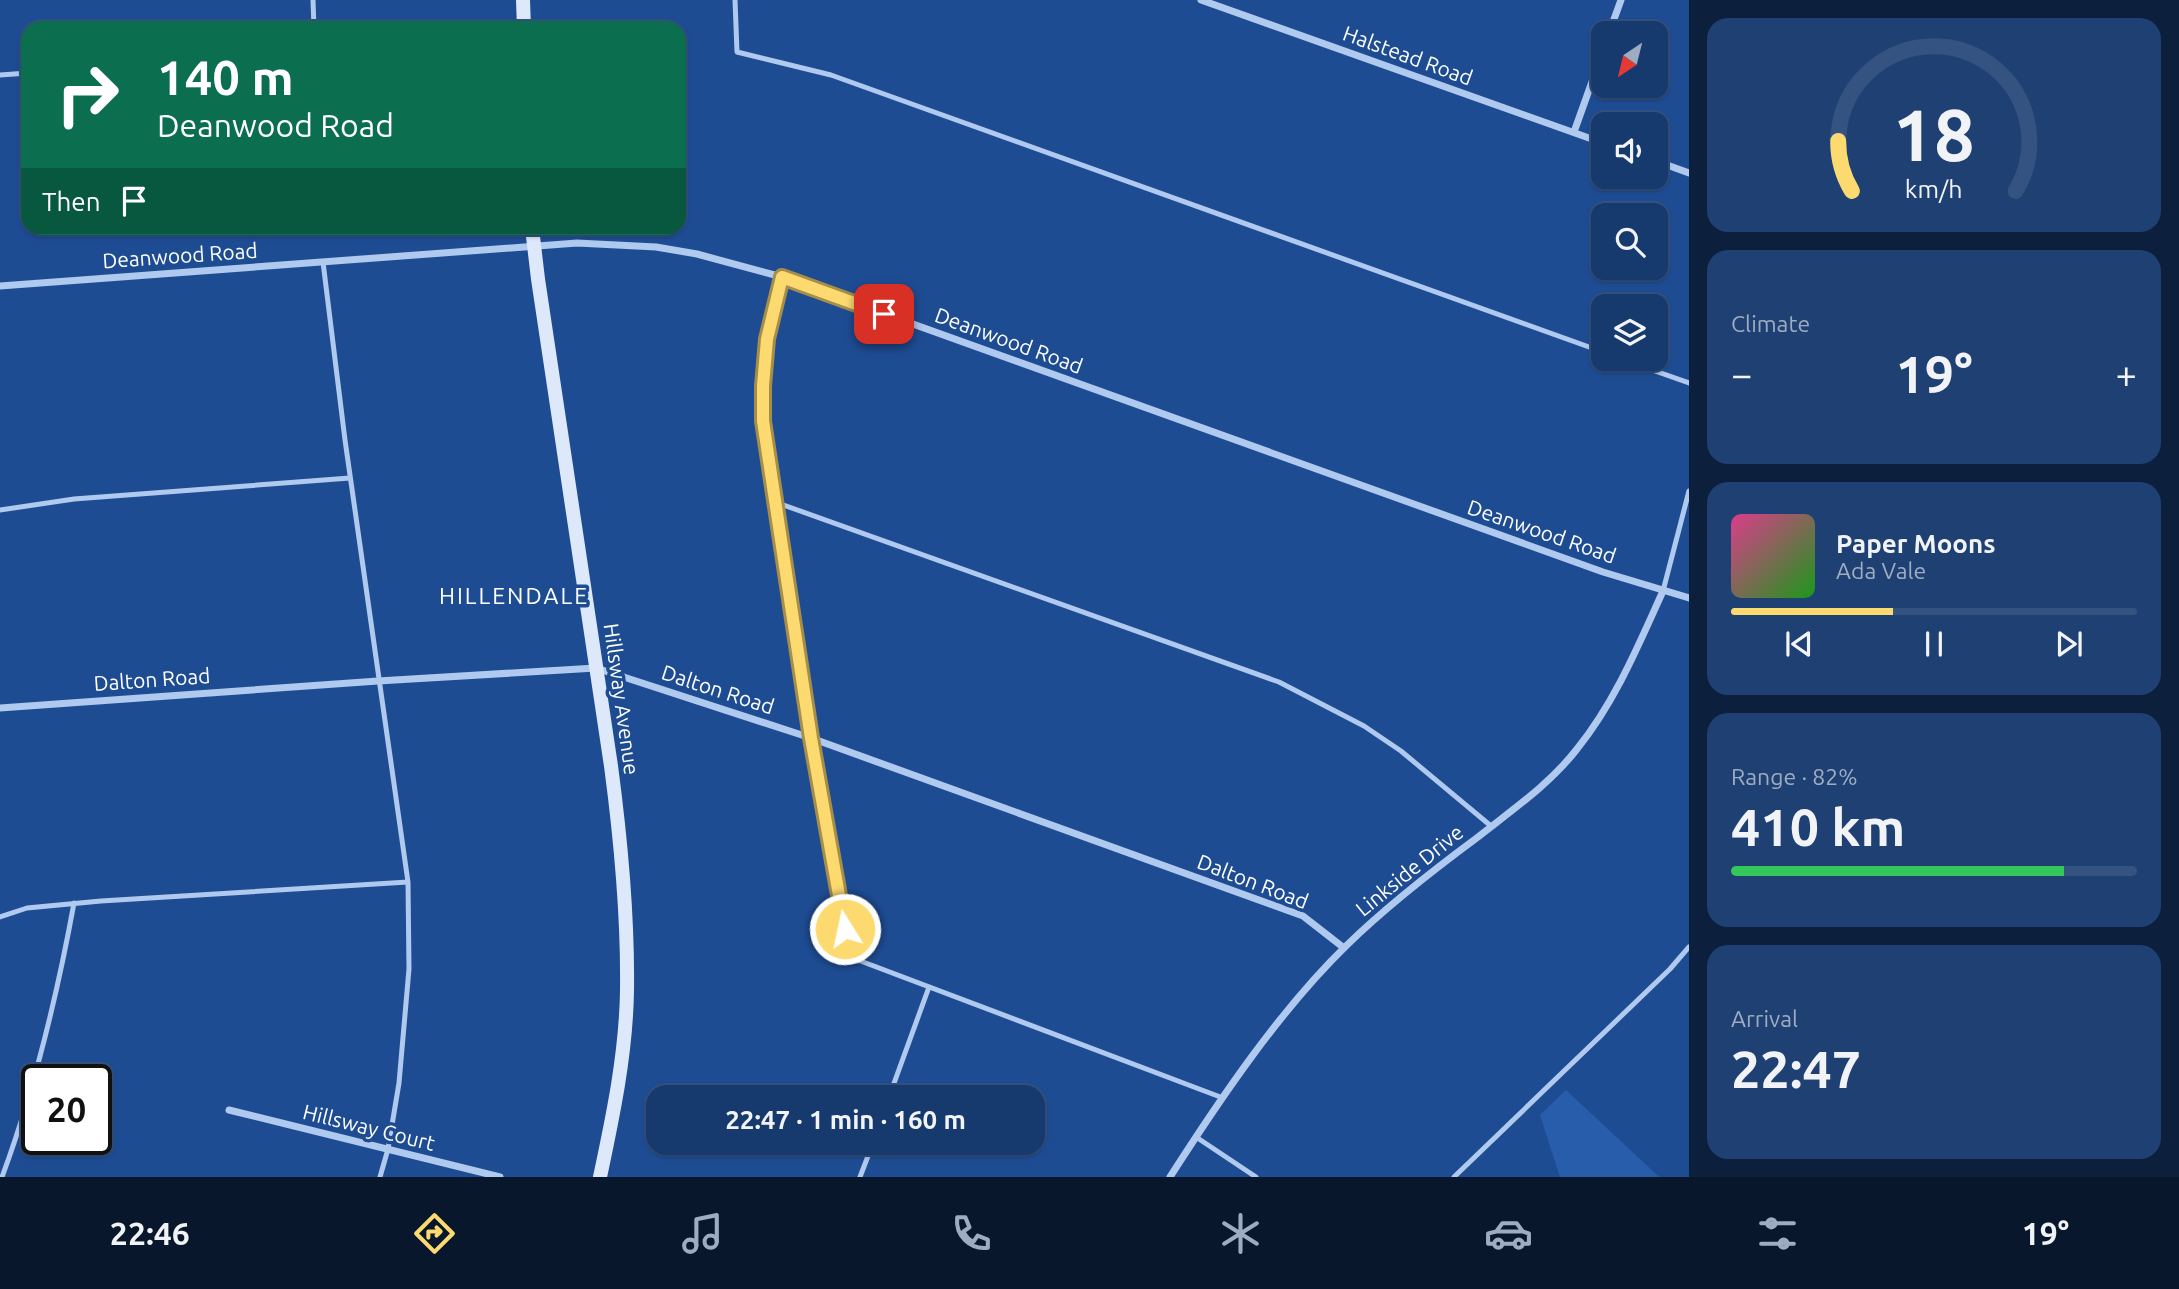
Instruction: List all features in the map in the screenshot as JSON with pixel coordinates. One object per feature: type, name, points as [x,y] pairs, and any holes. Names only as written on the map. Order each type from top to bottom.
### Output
[{"type":"street","points":[[523,0],[524,21]]},
{"type":"street","name":"Halstead Road","points":[[1201,0],[1591,138]]},
{"type":"street","points":[[1613,21],[1621,0]]},
{"type":"street","points":[[1574,132],[1591,85]]},
{"type":"street","points":[[1668,165],[1689,173]]},
{"type":"street","name":"Hillsway Avenue","points":[[533,235],[620,840],[626,918],[627,993],[621,1067],[600,1177]]},
{"type":"street","name":"Deanwood Road","points":[[0,286],[578,243],[656,247],[782,277],[1450,518],[1689,598]]},
{"type":"street","name":"Linkside Drive","points":[[1170,1177],[1223,1098],[1293,1007],[1344,948],[1396,900],[1549,779],[1576,751],[1617,690],[1663,591]]},
{"type":"street","name":"Dalton Road","points":[[0,708],[596,668],[811,738],[1303,916],[1344,948]]},
{"type":"street","name":"Hillsway Court","points":[[229,1110],[500,1177]]},
{"type":"lane","points":[[313,0],[314,21]]},
{"type":"lane","points":[[735,0],[737,52],[831,75],[1591,348]]},
{"type":"lane","points":[[0,75],[21,74]]},
{"type":"lane","points":[[323,262],[350,478],[408,882],[409,969],[399,1083],[388,1149],[380,1177]]},
{"type":"lane","points":[[782,277],[767,339],[763,421],[811,738],[850,957],[1223,1098]]},
{"type":"lane","points":[[1655,371],[1689,383]]},
{"type":"lane","points":[[0,510],[74,499],[350,478]]},
{"type":"lane","points":[[1663,591],[1689,491]]},
{"type":"lane","points":[[775,502],[1279,682],[1364,726],[1401,751],[1491,826]]},
{"type":"lane","points":[[0,917],[27,908],[74,903],[408,882]]},
{"type":"lane","points":[[2,1177],[26,1107],[48,1028],[74,903]]},
{"type":"lane","points":[[1454,1177],[1689,947]]},
{"type":"lane","points":[[893,1085],[929,987]]},
{"type":"lane","points":[[1196,1137],[1256,1177]]},
{"type":"lane","points":[[860,1177],[868,1155]]},
{"type":"shaded area","points":[[1566,1090],[1660,1177],[1560,1177],[1540,1115]]},
{"type":"district","name":"HILLENDALE","points":[[514,595]]},
{"type":"route","points":[[845,929],[811,738],[775,502],[763,421],[763,386],[767,339],[782,277],[884,314]]}]
